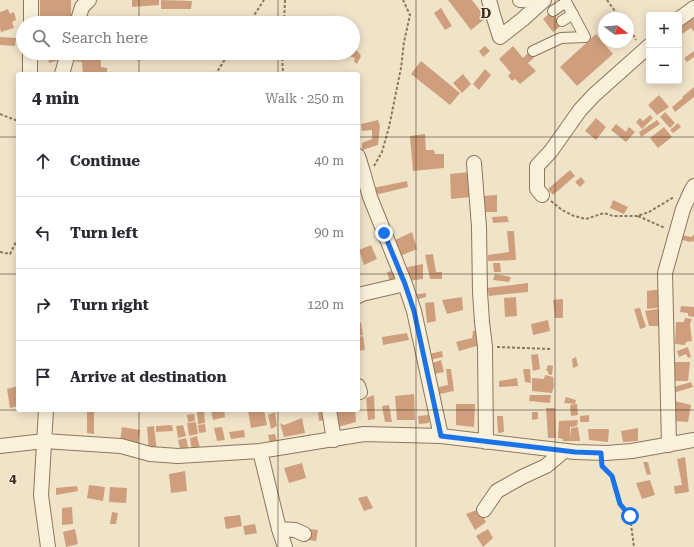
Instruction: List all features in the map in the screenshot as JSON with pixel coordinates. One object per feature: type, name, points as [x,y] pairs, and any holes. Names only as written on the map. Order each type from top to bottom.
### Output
[{"type":"street","points":[[31,0],[31,16]]},
{"type":"street","points":[[79,16],[82,7],[89,0]]},
{"type":"street","points":[[489,0],[500,37],[523,19],[547,4]]},
{"type":"street","points":[[520,0],[547,4],[566,1],[585,37],[561,38],[533,51]]},
{"type":"street","points":[[682,17],[694,8]]},
{"type":"street","points":[[562,21],[573,14]]},
{"type":"street","points":[[542,195],[537,189],[538,166],[580,110],[594,95],[646,49]]},
{"type":"street","points":[[30,60],[30,72]]},
{"type":"street","points":[[63,72],[66,60]]},
{"type":"street","points":[[360,163],[370,197],[405,284],[414,311],[441,436]]},
{"type":"street","points":[[474,163],[479,227],[480,292],[482,322],[486,347],[486,442]]},
{"type":"street","points":[[669,445],[666,273],[683,209],[690,191],[694,186]]},
{"type":"street","points":[[360,295],[405,284]]},
{"type":"street","points":[[46,412],[41,495],[48,547]]},
{"type":"street","points":[[329,412],[334,440]]},
{"type":"street","points":[[0,446],[44,441],[120,446],[150,454],[178,456],[260,451],[364,434],[441,436],[564,451],[601,453],[632,451],[694,440]]},
{"type":"street","points":[[260,451],[279,529],[285,547]]},
{"type":"street","points":[[484,510],[497,490],[546,466],[564,451]]},
{"type":"street","points":[[279,529],[295,530],[304,534]]},
{"type":"path","points":[[254,16],[264,0]]},
{"type":"path","points":[[284,16],[285,0]]},
{"type":"path","points":[[366,183],[382,152],[389,127],[401,68],[404,42],[410,15],[403,0]]},
{"type":"path","points":[[607,0],[616,12]]},
{"type":"path","points":[[634,34],[646,49]]},
{"type":"path","points":[[217,72],[225,60]]},
{"type":"path","points":[[282,60],[283,72]]},
{"type":"path","points":[[0,114],[16,120]]},
{"type":"path","points":[[542,195],[562,210],[574,216],[586,219],[604,213],[613,216],[637,216],[649,212],[676,196]]},
{"type":"path","points":[[637,216],[664,228],[675,236]]},
{"type":"path","points":[[0,252],[10,254],[16,242]]},
{"type":"path","points":[[486,347],[552,349]]},
{"type":"path","points":[[601,453],[602,466],[612,476],[620,504],[630,516],[634,547]]},
{"type":"building","points":[[40,0],[71,0],[71,16],[40,16]]},
{"type":"building","points":[[132,0],[159,0],[159,5],[132,7]]},
{"type":"building","points":[[161,0],[192,1],[191,9],[161,9]]},
{"type":"building","points":[[448,0],[472,0],[486,18],[471,30]]},
{"type":"building","points":[[441,8],[452,26],[445,30],[434,13]]},
{"type":"building","points":[[8,9],[10,14],[14,12],[16,20],[12,22],[14,28],[1,32],[0,12]]},
{"type":"building","points":[[551,12],[562,25],[553,32],[543,19]]},
{"type":"building","points":[[692,17],[694,20],[694,32],[691,28],[682,34],[682,24]]},
{"type":"building","points":[[596,34],[598,36],[598,48],[608,48],[613,54],[577,86],[560,67]]},
{"type":"building","points":[[0,37],[16,38],[15,46],[0,45]]},
{"type":"building","points":[[485,46],[490,51],[483,57],[479,51]]},
{"type":"building","points":[[513,46],[523,58],[529,52],[534,58],[528,63],[536,71],[520,84],[515,79],[512,81],[508,76],[511,73],[499,59]]},
{"type":"building","points":[[694,51],[694,57],[687,62],[684,58]]},
{"type":"building","points":[[48,60],[59,60],[49,63]]},
{"type":"building","points":[[101,60],[101,67],[107,68],[107,72],[83,72],[82,62],[74,61]]},
{"type":"building","points":[[354,60],[359,60],[357,64],[354,62]]},
{"type":"building","points":[[421,61],[460,93],[450,105],[411,74]]},
{"type":"building","points":[[485,69],[491,75],[479,90],[473,84]]},
{"type":"building","points":[[463,74],[471,84],[462,93],[453,83]]},
{"type":"building","points":[[694,87],[694,97],[675,112],[672,107]]},
{"type":"building","points":[[659,95],[669,107],[657,115],[648,105]]},
{"type":"building","points":[[665,112],[675,123],[670,128],[660,117]]},
{"type":"building","points":[[650,115],[653,118],[642,129],[636,122],[640,118],[643,121]]},
{"type":"building","points":[[596,118],[606,127],[596,140],[585,131]]},
{"type":"building","points":[[378,120],[380,126],[378,145],[362,150],[362,143],[372,139],[372,130],[362,131],[361,124]]},
{"type":"building","points":[[657,120],[660,124],[641,137],[639,132]]},
{"type":"building","points":[[678,123],[681,127],[673,133],[670,130]]},
{"type":"building","points":[[616,124],[626,132],[629,127],[635,132],[626,142],[611,130]]},
{"type":"building","points":[[664,127],[672,137],[658,148],[650,138]]},
{"type":"building","points":[[425,134],[426,150],[434,150],[435,154],[444,154],[444,168],[413,171],[410,136]]},
{"type":"building","points":[[570,170],[575,176],[553,195],[548,189]]},
{"type":"building","points":[[469,172],[471,197],[451,199],[450,174]]},
{"type":"building","points":[[581,177],[585,182],[580,187],[575,182]]},
{"type":"building","points":[[407,181],[408,187],[375,195],[373,188]]},
{"type":"building","points":[[497,195],[497,212],[484,212],[483,196]]},
{"type":"building","points":[[613,200],[628,207],[624,214],[610,208]]},
{"type":"building","points":[[507,216],[509,222],[493,223],[492,217]]},
{"type":"building","points":[[507,231],[514,231],[516,260],[488,261],[488,255],[509,252]]},
{"type":"building","points":[[412,232],[417,249],[398,257],[391,242]]},
{"type":"building","points":[[681,235],[692,237],[694,235],[694,242],[679,239]]},
{"type":"building","points":[[371,245],[377,259],[364,265],[360,250]]},
{"type":"building","points":[[433,254],[436,272],[442,272],[442,279],[430,279],[425,255]]},
{"type":"building","points":[[493,263],[500,263],[501,272],[494,272]]},
{"type":"building","points":[[423,264],[423,279],[406,281],[403,268]]},
{"type":"building","points":[[392,271],[396,280],[390,282],[387,272]]},
{"type":"building","points":[[495,274],[511,277],[509,282],[493,280]]},
{"type":"building","points":[[528,283],[528,292],[489,296],[487,288]]},
{"type":"building","points":[[663,289],[663,307],[647,309],[647,291]]},
{"type":"building","points":[[426,293],[426,297],[415,300],[413,295]]},
{"type":"building","points":[[462,297],[463,310],[447,314],[442,300]]},
{"type":"building","points":[[516,297],[517,316],[505,317],[504,298]]},
{"type":"building","points":[[563,299],[563,318],[555,318],[553,300]]},
{"type":"building","points":[[434,302],[436,321],[427,323],[425,303]]},
{"type":"building","points":[[681,306],[694,307],[694,317],[688,316],[688,313],[680,312]]},
{"type":"building","points":[[640,308],[646,327],[640,329],[634,309]]},
{"type":"building","points":[[663,308],[660,326],[649,326],[645,311]]},
{"type":"building","points":[[685,318],[692,319],[690,324],[692,341],[686,342],[685,345],[675,344],[676,322],[684,322]]},
{"type":"building","points":[[548,320],[550,331],[533,335],[531,324]]},
{"type":"building","points":[[360,322],[363,335],[360,336]]},
{"type":"building","points":[[473,331],[479,331],[480,345],[459,351],[456,342],[472,338]]},
{"type":"building","points":[[407,333],[409,340],[383,345],[382,337]]},
{"type":"building","points":[[363,336],[365,350],[360,351],[360,337]]},
{"type":"building","points":[[688,347],[691,357],[688,358],[686,354],[679,357],[677,351]]},
{"type":"building","points":[[442,351],[443,357],[430,360],[429,354]]},
{"type":"building","points":[[538,354],[540,369],[533,371],[531,355]]},
{"type":"building","points":[[576,357],[578,366],[573,368],[572,359]]},
{"type":"building","points":[[441,360],[444,372],[434,374],[432,363]]},
{"type":"building","points":[[675,362],[690,362],[688,381],[674,381]]},
{"type":"building","points":[[548,365],[553,366],[552,375],[548,374],[548,371],[546,371]]},
{"type":"building","points":[[446,369],[451,369],[454,391],[435,395],[434,388],[448,385]]},
{"type":"building","points":[[523,369],[530,369],[531,383],[525,382]]},
{"type":"building","points":[[545,375],[553,377],[554,386],[552,393],[532,391],[532,378],[544,379]]},
{"type":"building","points":[[517,378],[518,386],[499,387],[499,381]]},
{"type":"building","points":[[691,382],[693,387],[670,394],[670,388]]},
{"type":"building","points":[[16,387],[16,406],[10,408],[7,389]]},
{"type":"building","points":[[414,394],[415,420],[397,420],[395,396]]},
{"type":"building","points":[[374,395],[375,419],[368,420],[366,398]]},
{"type":"building","points":[[530,395],[551,395],[550,403],[529,401]]},
{"type":"building","points":[[566,397],[576,400],[575,404],[564,403]]},
{"type":"building","points":[[675,401],[691,405],[688,422],[673,421]]},
{"type":"building","points":[[456,404],[475,404],[474,427],[456,425]]},
{"type":"building","points":[[577,404],[578,415],[571,416],[570,405]]},
{"type":"building","points":[[389,405],[392,422],[385,422],[382,406]]},
{"type":"building","points":[[546,408],[555,408],[556,438],[548,438]]},
{"type":"building","points":[[87,412],[94,412],[94,434],[87,433]]},
{"type":"building","points":[[197,412],[204,412],[205,423],[198,424]]},
{"type":"building","points":[[211,412],[224,412],[225,417],[213,420]]},
{"type":"building","points":[[248,412],[264,412],[267,425],[251,428]]},
{"type":"building","points":[[275,412],[277,426],[271,429],[268,415]]},
{"type":"building","points":[[318,412],[327,412],[328,419],[319,421]]},
{"type":"building","points":[[337,412],[355,412],[356,422],[338,427]]},
{"type":"building","points":[[532,412],[538,412],[538,419],[532,420]]},
{"type":"building","points":[[194,414],[195,421],[188,422],[187,415]]},
{"type":"building","points":[[429,415],[429,423],[419,424],[418,416]]},
{"type":"building","points":[[589,415],[589,422],[580,422],[580,416]]},
{"type":"building","points":[[497,416],[503,416],[504,432],[498,433]]},
{"type":"building","points":[[302,418],[305,433],[284,437],[280,423],[284,425]]},
{"type":"building","points":[[578,420],[577,426],[570,427],[570,439],[571,428],[578,427],[580,441],[563,441],[563,439],[558,438],[559,421]]},
{"type":"building","points":[[196,422],[198,434],[189,436],[187,423]]},
{"type":"building","points":[[205,424],[206,432],[199,433],[198,425]]},
{"type":"building","points":[[172,425],[173,431],[156,432],[156,426]]},
{"type":"building","points":[[183,425],[186,436],[178,438],[176,426]]},
{"type":"building","points":[[154,426],[157,451],[149,452],[147,427]]},
{"type":"building","points":[[122,427],[140,430],[138,444],[120,441]]},
{"type":"building","points":[[222,427],[225,440],[217,441],[214,428]]},
{"type":"building","points":[[638,428],[638,441],[623,442],[621,431]]},
{"type":"building","points":[[588,429],[609,429],[608,442],[589,440]]},
{"type":"building","points":[[244,430],[245,437],[231,439],[229,432]]},
{"type":"building","points":[[275,434],[277,442],[270,444],[268,435]]},
{"type":"building","points":[[197,436],[200,449],[192,451],[190,438]]},
{"type":"building","points":[[186,438],[189,451],[181,453],[178,440]]},
{"type":"building","points":[[685,457],[689,492],[675,494],[674,486],[682,485],[677,459]]},
{"type":"building","points":[[643,462],[648,462],[651,474],[647,475]]},
{"type":"building","points":[[302,463],[306,478],[289,483],[284,468]]},
{"type":"building","points":[[185,471],[187,491],[171,493],[169,474]]},
{"type":"building","points":[[650,480],[655,495],[642,499],[636,483]]},
{"type":"building","points":[[89,485],[105,487],[103,501],[87,498]]},
{"type":"building","points":[[77,486],[78,491],[56,495],[56,488]]},
{"type":"building","points":[[110,487],[127,488],[126,503],[109,502]]},
{"type":"building","points":[[367,496],[373,508],[364,511],[358,498]]},
{"type":"building","points":[[72,507],[73,524],[62,525],[62,508]]},
{"type":"building","points":[[479,509],[486,522],[475,530],[466,514]]},
{"type":"building","points":[[112,512],[118,513],[116,524],[110,524]]},
{"type":"building","points":[[240,515],[242,526],[226,529],[224,517]]},
{"type":"building","points":[[255,524],[257,533],[245,535],[243,526]]},
{"type":"building","points":[[75,529],[78,544],[66,547],[63,532]]},
{"type":"building","points":[[309,529],[318,530],[316,541],[308,540]]},
{"type":"building","points":[[488,529],[493,538],[483,547],[476,536]]},
{"type":"route","points":[[384,233],[405,284],[414,311],[441,436],[575,452],[601,453],[602,466],[612,476],[620,504],[630,516]]}]
